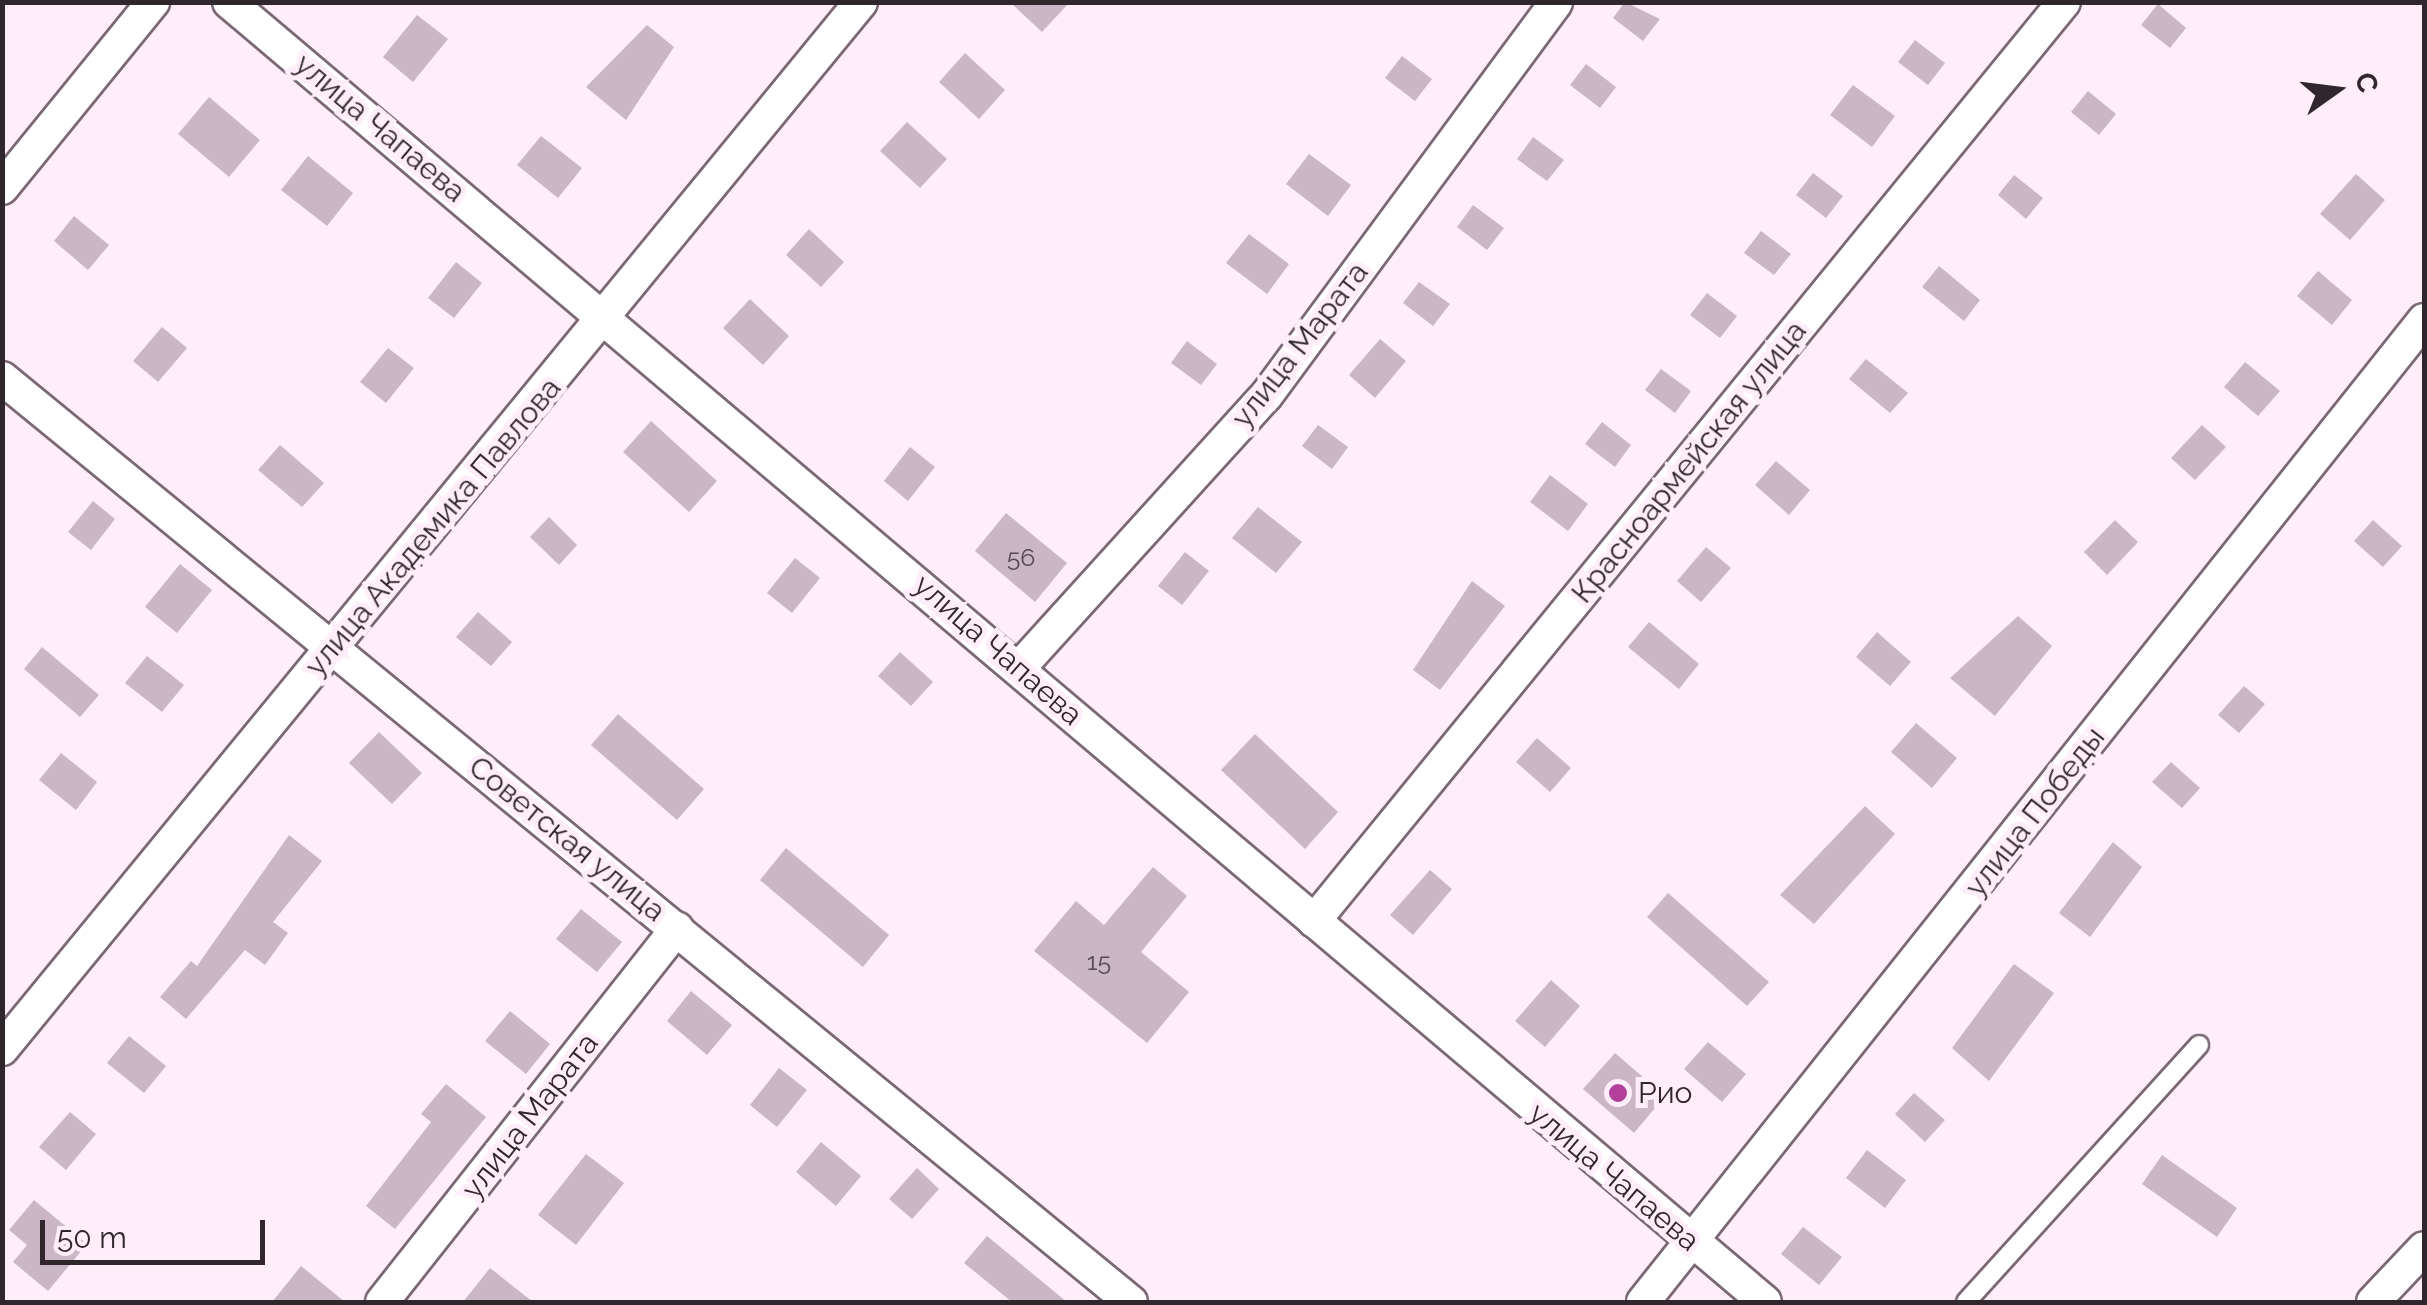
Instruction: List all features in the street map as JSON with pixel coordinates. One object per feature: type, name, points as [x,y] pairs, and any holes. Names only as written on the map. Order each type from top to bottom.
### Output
[{"type":"street","points":[[2,188],[153,2]]},
{"type":"street","name":"улица Чапаева","points":[[228,2],[609,317],[1765,1302]]},
{"type":"street","name":"улица Академика Павлова","points":[[2,1050],[609,317],[861,2]]},
{"type":"street","name":"улица Марата","points":[[1019,668],[1266,396],[1556,2]]},
{"type":"street","name":"Красноармейская улица","points":[[1314,921],[2064,2]]},
{"type":"street","name":"улица Победы","points":[[1643,1302],[1693,1244],[2424,320]]},
{"type":"street","name":"Советская улица","points":[[2,378],[1131,1302]]},
{"type":"street","name":"улица Марата","points":[[382,1302],[677,929]]},
{"type":"street","points":[[2373,1302],[2424,1248]]},
{"type":"lane","points":[[1966,1302],[2199,1045]]},
{"type":"building","points":[[1010,2],[1070,2],[1042,32]]},
{"type":"building","points":[[1625,2],[1660,19],[1643,41],[1613,18]]},
{"type":"building","points":[[2158,4],[2186,28],[2170,48],[2141,25]]},
{"type":"building","points":[[417,15],[448,39],[413,82],[383,57]]},
{"type":"building","points":[[647,25],[674,47],[626,120],[586,87]]},
{"type":"building","points":[[1915,40],[1945,63],[1928,85],[1898,62]]},
{"type":"building","points":[[965,53],[1005,90],[979,119],[939,82]]},
{"type":"building","points":[[1402,56],[1432,79],[1415,101],[1385,78]]},
{"type":"building","points":[[1586,64],[1616,87],[1600,108],[1570,85]]},
{"type":"building","points":[[1853,85],[1895,116],[1872,147],[1830,115]]},
{"type":"building","points":[[2088,91],[2116,114],[2099,135],[2071,112]]},
{"type":"building","points":[[209,97],[260,140],[229,177],[178,134]]},
{"type":"building","points":[[907,122],[947,159],[920,188],[880,151]]},
{"type":"building","points":[[541,136],[582,168],[558,198],[517,165]]},
{"type":"building","points":[[1533,137],[1564,160],[1547,181],[1517,159]]},
{"type":"building","points":[[1309,154],[1351,185],[1328,216],[1286,184]]},
{"type":"building","points":[[308,156],[353,193],[327,226],[281,190]]},
{"type":"building","points":[[1813,173],[1843,196],[1826,218],[1796,195]]},
{"type":"building","points":[[2356,174],[2385,200],[2350,240],[2320,214]]},
{"type":"building","points":[[2014,175],[2043,198],[2026,219],[1998,195]]},
{"type":"building","points":[[1473,205],[1504,228],[1487,250],[1457,227]]},
{"type":"building","points":[[74,216],[109,245],[88,270],[54,241]]},
{"type":"building","points":[[809,229],[844,262],[821,287],[786,255]]},
{"type":"building","points":[[1761,231],[1791,254],[1774,275],[1744,253]]},
{"type":"building","points":[[1249,234],[1289,264],[1267,294],[1226,263]]},
{"type":"building","points":[[456,262],[482,283],[454,318],[428,298]]},
{"type":"building","points":[[1939,266],[1980,300],[1964,321],[1922,287]]},
{"type":"building","points":[[2318,271],[2352,300],[2332,325],[2297,296]]},
{"type":"building","points":[[1419,282],[1450,304],[1433,326],[1403,303]]},
{"type":"building","points":[[1707,293],[1737,316],[1720,338],[1690,315]]},
{"type":"building","points":[[750,299],[789,336],[763,365],[723,328]]},
{"type":"building","points":[[162,327],[187,348],[158,382],[133,361]]},
{"type":"building","points":[[1380,339],[1406,361],[1375,398],[1349,375]]},
{"type":"building","points":[[1187,341],[1217,364],[1201,385],[1171,363]]},
{"type":"building","points":[[388,348],[414,368],[386,403],[360,382]]},
{"type":"building","points":[[1866,359],[1908,393],[1890,413],[1849,379]]},
{"type":"building","points":[[2245,362],[2280,391],[2258,416],[2224,387]]},
{"type":"building","points":[[1661,369],[1691,391],[1675,413],[1645,390]]},
{"type":"building","points":[[651,421],[717,481],[689,512],[623,452]]},
{"type":"building","points":[[1602,422],[1631,445],[1615,467],[1585,444]]},
{"type":"building","points":[[1318,425],[1348,447],[1332,469],[1302,446]]},
{"type":"building","points":[[2202,425],[2226,447],[2195,480],[2171,458]]},
{"type":"building","points":[[280,445],[324,483],[302,507],[258,470]]},
{"type":"building","points":[[910,447],[935,467],[908,501],[884,481]]},
{"type":"building","points":[[1776,461],[1810,490],[1789,515],[1755,485]]},
{"type":"building","points":[[1550,475],[1588,504],[1568,531],[1530,502]]},
{"type":"building","points":[[93,501],[115,519],[91,550],[68,532]]},
{"type":"building","points":[[1258,507],[1302,542],[1276,573],[1232,538]]},
{"type":"building","points":[[1006,513],[1067,563],[1035,602],[975,551]]},
{"type":"building","points":[[549,517],[577,545],[559,565],[530,537]]},
{"type":"building","points":[[2115,520],[2138,542],[2107,575],[2084,552]]},
{"type":"building","points":[[2373,520],[2402,546],[2383,567],[2354,541]]},
{"type":"building","points":[[1706,547],[1731,568],[1701,602],[1677,581]]},
{"type":"building","points":[[1185,552],[1209,571],[1182,605],[1158,586]]},
{"type":"building","points":[[795,558],[820,578],[792,613],[767,593]]},
{"type":"building","points":[[180,564],[212,590],[177,633],[145,607]]},
{"type":"building","points":[[1472,581],[1505,606],[1440,690],[1413,670]]},
{"type":"building","points":[[478,612],[512,642],[491,666],[456,637]]},
{"type":"building","points":[[2018,616],[2052,646],[1995,716],[1950,678]]},
{"type":"building","points":[[1649,622],[1699,664],[1679,689],[1628,647]]},
{"type":"building","points":[[1877,632],[1911,662],[1890,686],[1856,657]]},
{"type":"building","points":[[42,647],[99,695],[80,717],[24,669]]},
{"type":"building","points":[[900,652],[933,682],[911,706],[878,676]]},
{"type":"building","points":[[147,656],[184,685],[162,712],[125,683]]},
{"type":"building","points":[[2244,686],[2265,704],[2239,733],[2218,715]]},
{"type":"building","points":[[618,714],[704,789],[677,820],[591,745]]},
{"type":"building","points":[[1916,723],[1957,758],[1932,788],[1891,752]]},
{"type":"building","points":[[379,732],[422,773],[392,804],[349,763]]},
{"type":"building","points":[[1255,734],[1338,812],[1305,849],[1221,770]]},
{"type":"building","points":[[1537,738],[1571,768],[1550,792],[1516,762]]},
{"type":"building","points":[[61,753],[97,782],[76,810],[39,780]]},
{"type":"building","points":[[2171,762],[2200,788],[2182,808],[2152,782]]},
{"type":"building","points":[[1865,806],[1895,834],[1814,924],[1780,895]]},
{"type":"building","points":[[289,835],[322,861],[273,922],[288,933],[265,965],[245,950],[186,1019],[160,997],[191,961],[197,966]]},
{"type":"building","points":[[2113,842],[2142,867],[2090,937],[2059,913]]},
{"type":"building","points":[[786,848],[889,935],[863,967],[760,880]]},
{"type":"building","points":[[1153,867],[1187,896],[1141,952],[1189,992],[1147,1043],[1034,951],[1076,901],[1104,925]]},
{"type":"building","points":[[1430,870],[1452,889],[1413,935],[1390,915]]},
{"type":"building","points":[[1668,893],[1769,982],[1747,1006],[1647,917]]},
{"type":"building","points":[[581,909],[622,942],[597,972],[556,939]]},
{"type":"building","points":[[2014,964],[2054,993],[1989,1081],[1952,1048]]},
{"type":"building","points":[[1551,980],[1580,1006],[1545,1047],[1515,1021]]},
{"type":"building","points":[[691,991],[732,1025],[707,1055],[667,1021]]},
{"type":"building","points":[[510,1011],[550,1044],[526,1074],[485,1041]]},
{"type":"building","points":[[129,1036],[166,1066],[144,1093],[107,1063]]},
{"type":"building","points":[[1708,1042],[1746,1074],[1722,1102],[1684,1069]]},
{"type":"building","points":[[1615,1053],[1665,1096],[1634,1133],[1583,1089]]},
{"type":"building","points":[[779,1068],[807,1090],[777,1127],[750,1105]]},
{"type":"building","points":[[446,1084],[486,1117],[395,1229],[366,1206],[431,1122],[421,1114]]},
{"type":"building","points":[[1914,1093],[1945,1120],[1925,1142],[1895,1114]]},
{"type":"building","points":[[70,1112],[96,1134],[66,1170],[39,1147]]},
{"type":"building","points":[[821,1142],[861,1176],[836,1206],[796,1172]]},
{"type":"building","points":[[1867,1150],[1906,1180],[1885,1208],[1846,1178]]},
{"type":"building","points":[[586,1154],[624,1183],[576,1245],[538,1215]]},
{"type":"building","points":[[2162,1155],[2237,1208],[2217,1237],[2142,1184]]},
{"type":"building","points":[[917,1168],[939,1189],[912,1219],[889,1199]]},
{"type":"building","points":[[34,1200],[87,1244],[48,1291],[13,1262],[27,1245],[9,1230]]},
{"type":"building","points":[[1803,1227],[1842,1257],[1819,1285],[1781,1254]]},
{"type":"building","points":[[987,1236],[1067,1302],[1012,1302],[964,1263]]},
{"type":"building","points":[[301,1266],[345,1302],[272,1302]]},
{"type":"building","points":[[490,1268],[533,1302],[463,1302]]},
{"type":"place","name":"Рио","points":[[1618,1093]]}]
